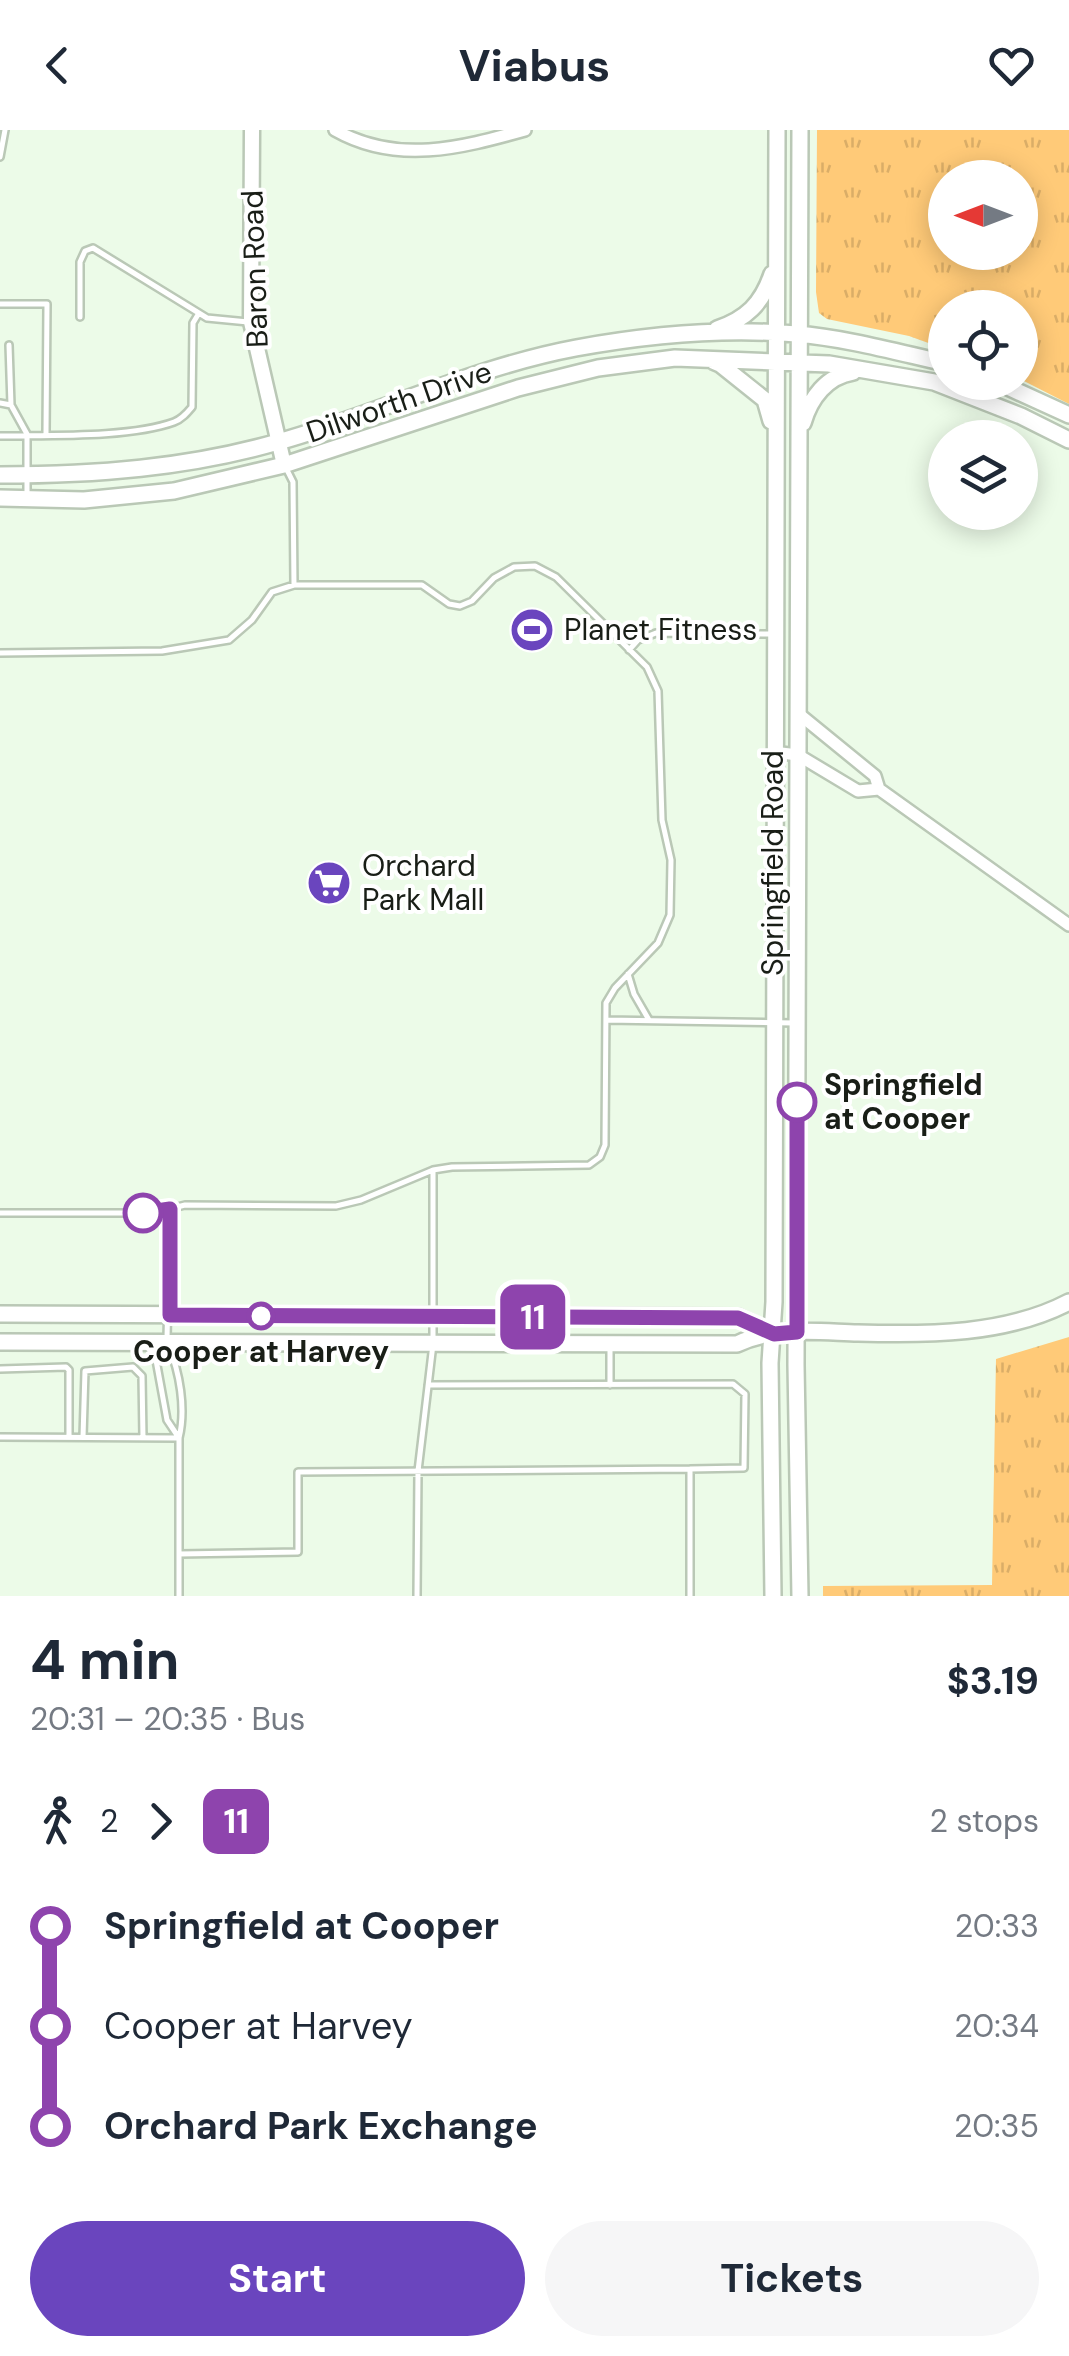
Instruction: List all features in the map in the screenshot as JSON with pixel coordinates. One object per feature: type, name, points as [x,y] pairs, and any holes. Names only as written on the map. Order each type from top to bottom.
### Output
[{"type":"main road","name":"Springfield Road","points":[[773,1596],[770,1363],[774,1334],[776,130]]},
{"type":"main road","name":"Springfield Road","points":[[800,130],[800,1596]]},
{"type":"main road","points":[[704,334],[731,324],[752,310],[764,297],[776,261]]},
{"type":"main road","name":"Dilworth Drive","points":[[0,476],[82,475],[176,465],[278,442],[557,352],[672,336],[798,334],[928,359]]},
{"type":"main road","name":"Dilworth Drive","points":[[0,498],[84,500],[174,491],[284,465],[518,388],[598,368],[675,358],[776,360],[878,370],[934,382],[1021,416],[1069,440]]},
{"type":"main road","points":[[704,358],[720,364],[765,400],[776,434]]},
{"type":"main road","points":[[799,436],[807,408],[831,379],[848,372],[878,370]]},
{"type":"main road","points":[[1035,400],[1069,416]]},
{"type":"main road","points":[[0,1342],[737,1344],[752,1336],[797,1332],[914,1334],[980,1328],[1049,1312],[1069,1302]]},
{"type":"main road","points":[[0,1314],[738,1318],[774,1334]]},
{"type":"street","name":"Baron Road","points":[[252,130],[251,322],[284,465]]},
{"type":"street","points":[[335,130],[368,145],[419,152],[525,130]]},
{"type":"street","points":[[799,714],[875,776],[878,789],[1069,926]]},
{"type":"street","points":[[773,752],[798,755],[858,791],[878,789]]},
{"type":"lane","points":[[1,156],[3,134]]},
{"type":"lane","points":[[80,317],[80,262],[85,251],[93,248],[207,318],[251,322]]},
{"type":"lane","points":[[0,304],[47,304],[46,433]]},
{"type":"lane","points":[[0,436],[153,427],[182,418],[192,407],[193,323],[198,313]]},
{"type":"lane","points":[[9,345],[11,406],[27,434],[27,500]]},
{"type":"lane","points":[[0,402],[11,406]]},
{"type":"lane","points":[[284,465],[294,482],[294,585]]},
{"type":"lane","points":[[0,653],[162,651],[229,640],[252,620],[272,592],[294,585],[422,586],[449,604],[460,606],[472,601],[508,569],[536,566],[556,576],[652,676],[658,691],[662,820],[670,860],[670,914],[662,937],[608,999],[606,1136],[603,1151],[595,1162],[576,1167],[433,1170],[348,1204],[185,1205],[154,1213],[0,1213]]},
{"type":"lane","points":[[629,650],[638,640],[656,633],[774,634]]},
{"type":"lane","points":[[628,974],[649,1020]]},
{"type":"lane","points":[[606,1020],[798,1023]]},
{"type":"lane","points":[[417,1596],[418,1471],[433,1344],[433,1170]]},
{"type":"lane","points":[[170,1209],[170,1315],[167,1342],[156,1360],[167,1420],[179,1438]]},
{"type":"lane","points":[[167,1342],[174,1358],[184,1418],[179,1438],[179,1596]]},
{"type":"lane","points":[[610,1344],[610,1384]]},
{"type":"lane","points":[[83,1438],[85,1371],[133,1367],[142,1376],[144,1438]]},
{"type":"lane","points":[[0,1369],[69,1370],[69,1438]]},
{"type":"lane","points":[[179,1554],[298,1552],[298,1472],[744,1468],[744,1394],[733,1384],[428,1385]]},
{"type":"lane","points":[[0,1437],[179,1438]]},
{"type":"lane","points":[[690,1469],[690,1596]]},
{"type":"green space","points":[[817,130],[1069,130],[1069,404],[1038,388],[1038,290],[928,290],[928,343],[827,319],[819,313]]},
{"type":"green space","points":[[1069,1337],[1069,1596],[823,1596],[823,1586],[992,1585],[996,1359]]},
{"type":"bus line","name":"11","points":[[143,1213],[170,1209],[170,1315],[738,1318],[774,1334],[797,1332],[797,1102]]},
{"type":"place","name":"Planet Fitness","points":[[532,630]]},
{"type":"place","name":"Orchard Park Mall","points":[[329,883]]},
{"type":"place","name":"Springfield at Cooper","points":[[797,1102]]},
{"type":"place","name":"Cooper at Harvey","points":[[261,1316]]}]
